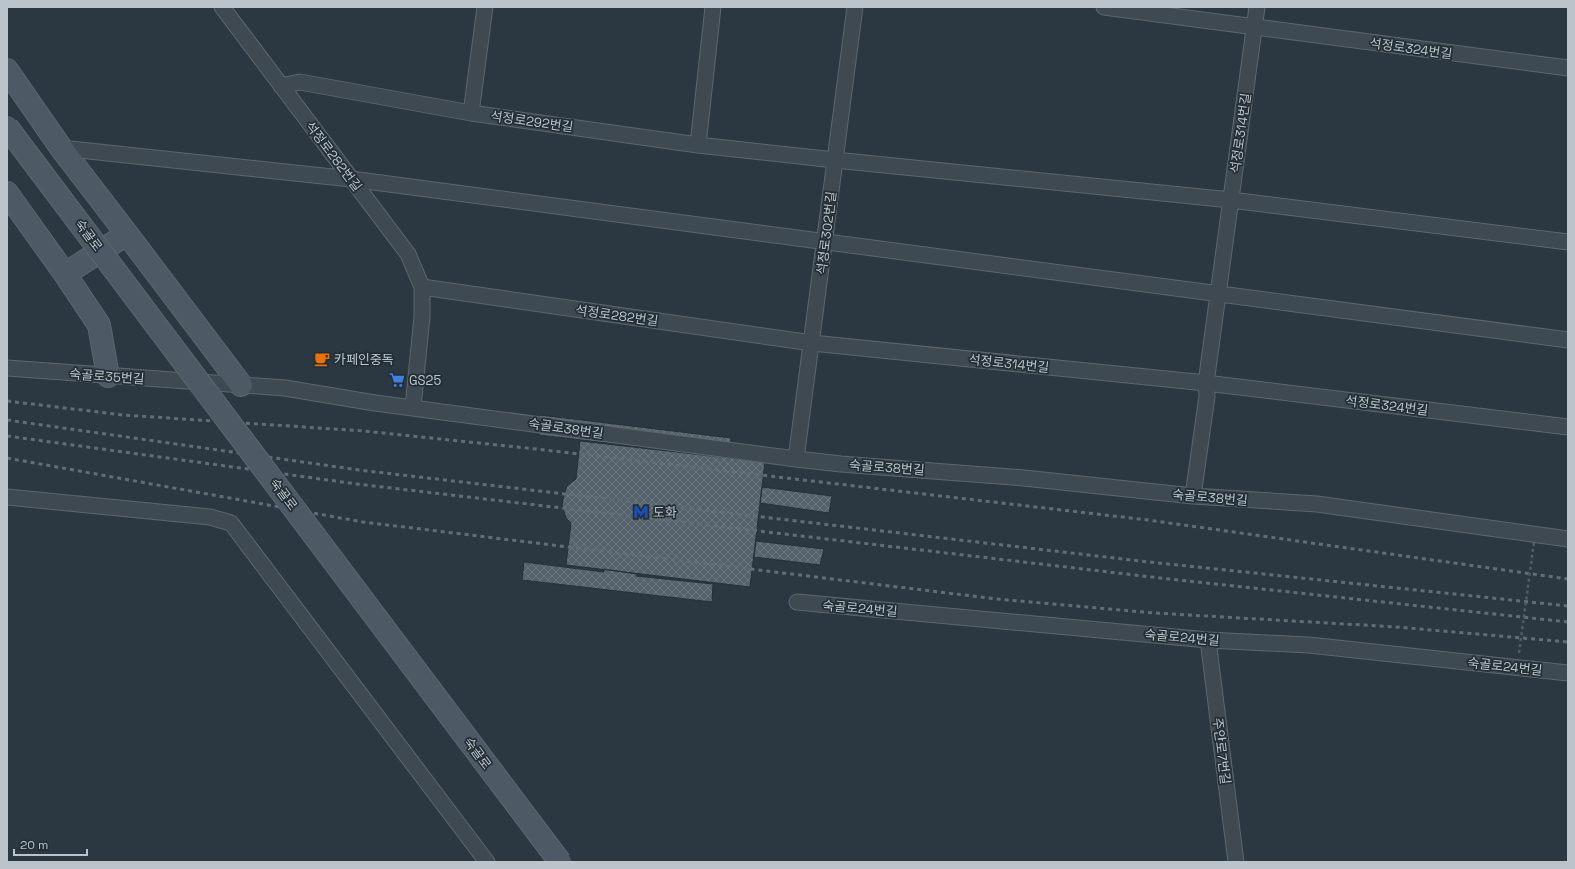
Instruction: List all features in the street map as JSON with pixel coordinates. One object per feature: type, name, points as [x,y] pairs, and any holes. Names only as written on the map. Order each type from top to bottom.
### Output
[{"type":"main road","points":[[7,70],[62,148],[241,385]]},
{"type":"main road","name":"숙골로","points":[[7,127],[560,862]]},
{"type":"main road","points":[[7,193],[100,325],[108,376]]},
{"type":"main road","points":[[65,274],[127,234]]},
{"type":"lane","name":"석정로282번길","points":[[222,7],[408,254],[422,287],[422,317],[413,407]]},
{"type":"lane","points":[[281,86],[300,82],[471,113],[485,7]]},
{"type":"lane","points":[[698,145],[713,7]]},
{"type":"lane","name":"석정로302번길","points":[[796,459],[855,7]]},
{"type":"lane","points":[[1104,7],[1254,27]]},
{"type":"lane","name":"석정로314번길","points":[[1193,496],[1207,396],[1206,383],[1257,7]]},
{"type":"lane","name":"석정로324번길","points":[[1254,27],[1568,68]]},
{"type":"lane","name":"석정로292번길","points":[[471,113],[698,145],[1231,200]]},
{"type":"lane","points":[[62,148],[352,179],[1568,340]]},
{"type":"lane","points":[[1231,200],[1568,242]]},
{"type":"lane","name":"석정로282번길","points":[[422,287],[812,343]]},
{"type":"lane","name":"석정로314번길","points":[[812,343],[1206,383]]},
{"type":"lane","name":"숙골로35번길","points":[[7,368],[208,383]]},
{"type":"lane","name":"숙골로38번길","points":[[208,383],[285,388],[375,403],[796,459],[841,464],[1024,478],[1193,496],[1317,504],[1568,539]]},
{"type":"lane","name":"석정로324번길","points":[[1206,383],[1568,427]]},
{"type":"lane","points":[[7,497],[210,517],[231,524],[487,862]]},
{"type":"lane","name":"숙골로24번길","points":[[797,602],[1208,640],[1309,645],[1568,673]]},
{"type":"lane","name":"주안로7번길","points":[[1208,640],[1236,862]]},
{"type":"path","points":[[1519,653],[1534,542]]},
{"type":"building","points":[[540,415],[731,438],[729,457],[539,435]]},
{"type":"building","points":[[580,441],[765,462],[750,587],[566,565],[571,523],[566,518],[562,505],[567,486],[576,479]]},
{"type":"building","points":[[762,487],[832,496],[829,513],[760,503]]},
{"type":"building","points":[[756,541],[824,549],[820,565],[754,557]]},
{"type":"building","points":[[524,562],[604,572],[604,569],[637,574],[636,576],[713,584],[712,602],[522,580]]},
{"type":"railway","points":[[7,401],[123,415],[364,431],[536,449],[1148,520],[1568,579]]},
{"type":"railway","points":[[7,420],[359,470],[1140,561],[1568,606]]},
{"type":"railway","points":[[7,436],[357,484],[1160,578],[1568,622]]},
{"type":"railway","points":[[7,458],[363,522],[997,599],[1154,613],[1397,627],[1568,642]]},
{"type":"place","name":"카페인중독","points":[[322,359]]},
{"type":"place","name":"GS25","points":[[397,380]]},
{"type":"place","name":"도화","points":[[641,512]]}]
